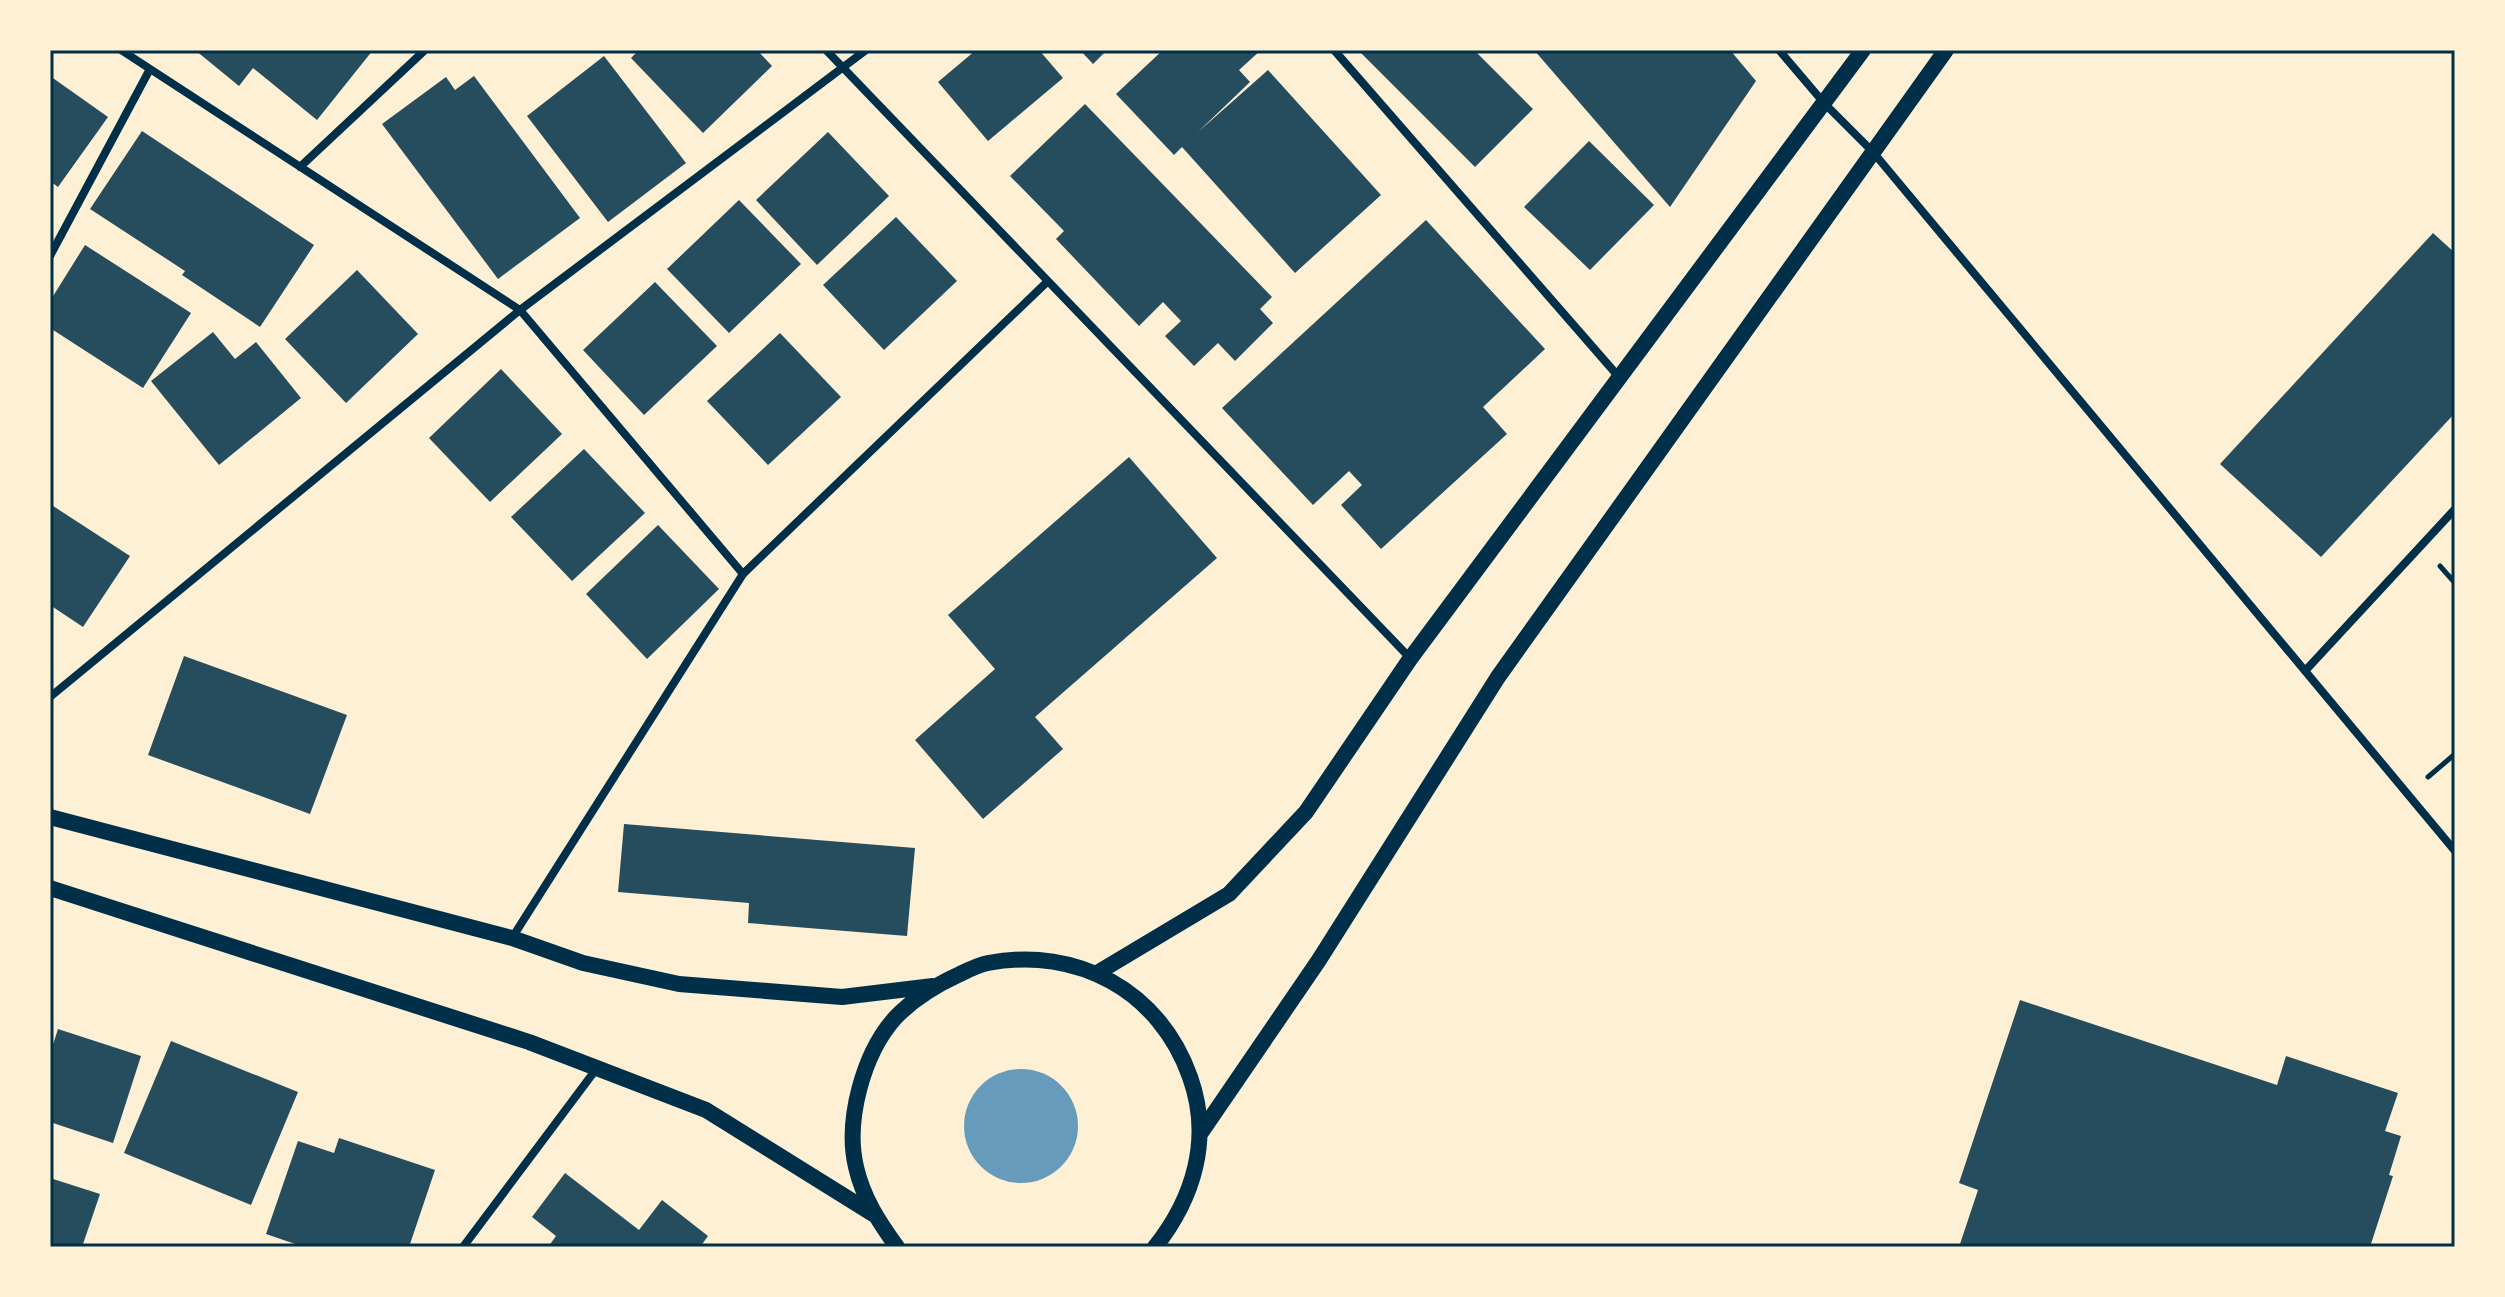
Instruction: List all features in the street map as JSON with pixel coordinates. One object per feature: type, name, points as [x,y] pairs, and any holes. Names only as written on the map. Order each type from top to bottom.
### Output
[{"type":"main road","points":[[1097,973],[1229,894],[1306,812],[1410,659],[1863,50]]},
{"type":"main road","points":[[1200,1134],[1319,960],[1498,677],[1946,50]]},
{"type":"main road","points":[[50,817],[512,938],[583,963],[679,984],[842,997],[933,986],[986,963],[1028,959],[1042,958],[1097,973],[1132,994],[1161,1022],[1183,1055],[1196,1094],[1200,1134],[1193,1179],[1175,1222],[1155,1247]]},
{"type":"main road","points":[[50,888],[529,1042],[706,1110],[873,1214]]},
{"type":"main road","points":[[897,1247],[873,1214],[855,1165],[854,1114],[867,1064],[894,1019],[933,986]]},
{"type":"street","points":[[121,50],[520,310],[743,574]]},
{"type":"street","points":[[300,167],[425,50]]},
{"type":"street","points":[[826,50],[1410,659]]},
{"type":"street","points":[[50,697],[520,310],[866,50]]},
{"type":"street","points":[[1334,50],[1618,376]]},
{"type":"street","points":[[1779,50],[1824,103],[1873,152],[2455,851]]},
{"type":"street","points":[[50,256],[150,69]]},
{"type":"street","points":[[512,938],[743,574],[1048,281]]},
{"type":"street","points":[[2305,671],[2455,509]]},
{"type":"street","points":[[463,1247],[597,1068]]},
{"type":"path","points":[[2408,794],[2455,754]]},
{"type":"water","points":[[1021,1069],[1053,1078],[1069,1094],[1078,1126],[1069,1158],[1053,1174],[1021,1183],[989,1174],[973,1158],[964,1126],[973,1094],[989,1078]]},
{"type":"building","points":[[195,50],[373,50],[317,120],[253,68],[239,86]]},
{"type":"building","points":[[639,50],[757,50],[772,66],[703,133],[631,58]]},
{"type":"building","points":[[976,50],[1039,50],[1063,78],[988,141],[938,82]]},
{"type":"building","points":[[1080,50],[1107,50],[1093,64]]},
{"type":"building","points":[[1163,50],[1261,50],[1239,70],[1250,82],[1198,132],[1268,70],[1381,195],[1295,273],[1182,147],[1174,155],[1116,94]]},
{"type":"building","points":[[1358,50],[1474,50],[1533,109],[1475,167]]},
{"type":"building","points":[[1534,50],[1730,50],[1756,81],[1670,207]]},
{"type":"building","points":[[604,56],[686,163],[608,222],[527,116]]},
{"type":"building","points":[[50,76],[108,117],[58,187],[50,181]]},
{"type":"building","points":[[474,76],[580,218],[498,279],[382,124],[446,77],[455,90]]},
{"type":"building","points":[[1085,104],[1272,297],[1260,309],[1273,323],[1235,361],[1218,343],[1194,366],[1165,336],[1181,321],[1163,302],[1139,326],[1056,239],[1064,231],[1010,176]]},
{"type":"building","points":[[142,131],[314,245],[260,327],[182,275],[185,271],[90,209]]},
{"type":"building","points":[[828,132],[889,196],[817,265],[756,200]]},
{"type":"building","points":[[1589,141],[1654,205],[1590,270],[1524,207]]},
{"type":"building","points":[[739,200],[801,264],[729,333],[667,269]]},
{"type":"building","points":[[896,217],[957,281],[884,350],[823,285]]},
{"type":"building","points":[[1426,220],[1545,349],[1483,407],[1507,434],[1381,549],[1341,505],[1362,485],[1349,471],[1313,505],[1222,408]]},
{"type":"building","points":[[2433,233],[2455,253],[2455,413],[2321,557],[2220,464]]},
{"type":"building","points":[[85,245],[191,313],[143,388],[50,328],[50,301]]},
{"type":"building","points":[[357,270],[418,334],[346,403],[285,339]]},
{"type":"building","points":[[655,282],[717,346],[644,415],[583,350]]},
{"type":"building","points":[[213,332],[235,359],[256,342],[301,398],[219,465],[151,381]]},
{"type":"building","points":[[780,333],[841,397],[768,465],[707,401]]},
{"type":"building","points":[[501,369],[562,434],[490,502],[429,438]]},
{"type":"building","points":[[584,449],[645,513],[572,581],[511,517]]},
{"type":"building","points":[[1129,457],[1217,558],[1035,717],[1063,749],[983,819],[915,740],[995,669],[948,615]]},
{"type":"building","points":[[50,504],[130,556],[83,627],[50,605]]},
{"type":"building","points":[[658,525],[719,589],[647,659],[586,594]]},
{"type":"building","points":[[184,656],[347,715],[310,814],[148,755]]},
{"type":"building","points":[[624,824],[915,848],[907,936],[748,923],[749,903],[618,892]]},
{"type":"building","points":[[2020,1000],[2277,1085],[2286,1056],[2398,1093],[2385,1131],[2401,1136],[2389,1175],[2393,1176],[2370,1247],[1959,1247],[1978,1190],[1959,1183]]},
{"type":"building","points":[[58,1029],[141,1056],[113,1143],[50,1122],[50,1054]]},
{"type":"building","points":[[171,1041],[298,1092],[251,1205],[124,1153]]},
{"type":"building","points":[[339,1138],[435,1170],[409,1247],[304,1247],[266,1234],[298,1141],[334,1153]]},
{"type":"building","points":[[565,1173],[639,1230],[662,1200],[708,1236],[700,1247],[548,1247],[556,1236],[532,1217]]},
{"type":"building","points":[[50,1178],[100,1194],[82,1247],[50,1247]]}]
